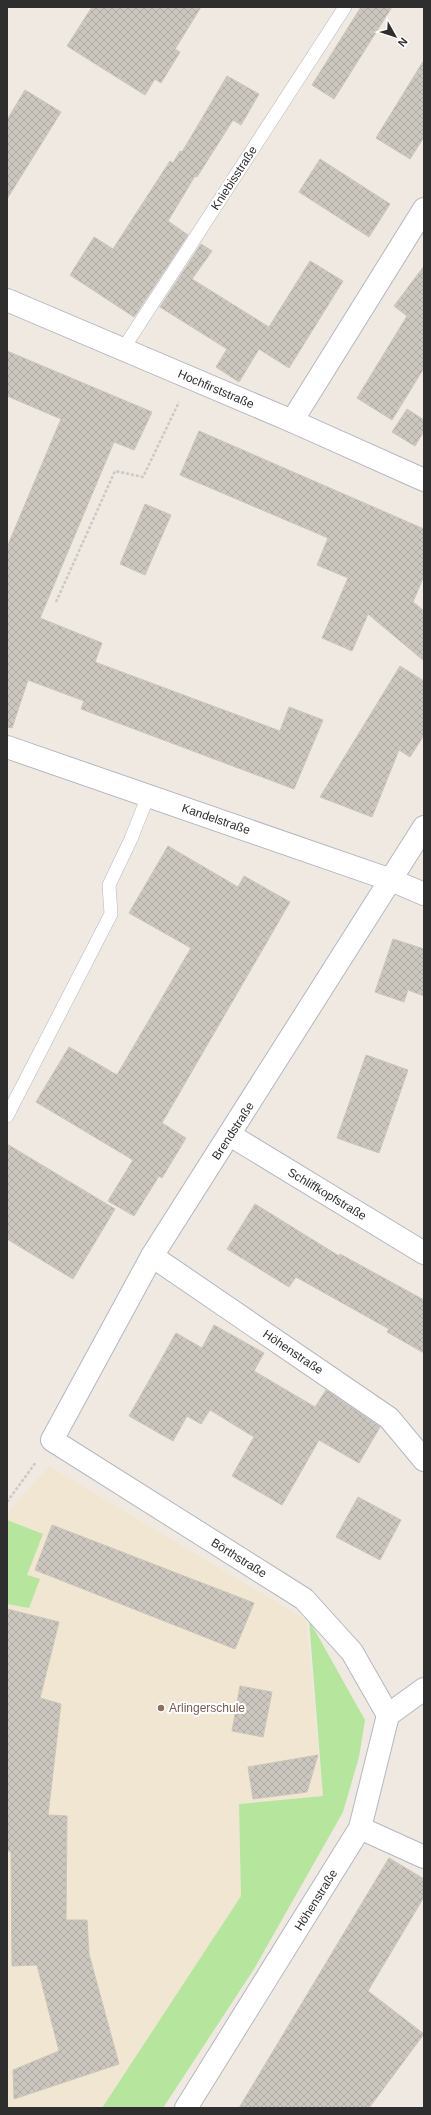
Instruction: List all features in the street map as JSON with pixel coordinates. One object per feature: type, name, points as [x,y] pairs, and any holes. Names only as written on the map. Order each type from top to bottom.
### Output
[{"type":"street","points":[[292,421],[424,209]]},
{"type":"street","name":"Hochfirststraße","points":[[7,300],[292,421],[424,480]]},
{"type":"street","name":"Kandelstraße","points":[[7,746],[391,880],[424,894]]},
{"type":"street","name":"Brendstraße","points":[[52,1440],[152,1256],[230,1136],[424,827]]},
{"type":"street","name":"Schliffkopfstraße","points":[[230,1136],[424,1253]]},
{"type":"street","name":"Höhenstraße","points":[[152,1256],[389,1418],[424,1460]]},
{"type":"street","name":"Börthstraße","points":[[52,1440],[304,1599],[352,1652],[388,1715]]},
{"type":"street","points":[[388,1715],[424,1688]]},
{"type":"street","name":"Höhenstraße","points":[[186,2108],[360,1828],[388,1715]]},
{"type":"street","points":[[360,1828],[424,1857]]},
{"type":"lane","name":"Kniebisstraße","points":[[122,349],[345,7]]},
{"type":"lane","points":[[7,1116],[111,914],[108,885],[131,839],[148,796]]},
{"type":"path","points":[[56,602],[116,471],[143,477],[190,378]]},
{"type":"path","points":[[7,1502],[52,1440]]},
{"type":"shaded area","name":"Arlingerschule","points":[[49,1466],[306,1620],[323,1796],[239,1803],[241,1896],[102,2108],[7,2108],[7,1514]]},
{"type":"green space","points":[[7,1520],[43,1534],[27,1575],[40,1579],[29,1608],[7,1604]]},
{"type":"green space","points":[[309,1620],[365,1720],[359,1757],[343,1812],[254,1969],[163,2108],[102,2108],[241,1896],[239,1804],[323,1796]]},
{"type":"building","points":[[92,7],[201,7],[175,49],[180,52],[161,83],[155,79],[145,95],[67,46]]},
{"type":"building","points":[[361,7],[392,7],[334,99],[312,85]]},
{"type":"building","points":[[424,60],[424,137],[410,159],[376,138]]},
{"type":"building","points":[[227,76],[259,94],[241,125],[233,120],[197,177],[195,176],[168,221],[188,235],[134,317],[70,275],[94,237],[113,249],[170,161],[173,163],[180,151],[182,152]]},
{"type":"building","points":[[25,90],[61,112],[7,199],[7,120]]},
{"type":"building","points":[[320,159],[390,204],[369,237],[299,192]]},
{"type":"building","points":[[201,244],[212,251],[192,279],[269,327],[310,261],[343,281],[289,368],[259,349],[239,382],[216,367],[227,349],[160,307]]},
{"type":"building","points":[[424,266],[424,368],[392,420],[357,398],[407,316],[394,306]]},
{"type":"building","points":[[7,351],[152,412],[134,450],[114,442],[40,618],[102,643],[95,662],[280,731],[289,707],[323,720],[294,789],[81,709],[84,701],[28,680],[12,728],[7,727],[7,547],[61,419],[7,396]]},
{"type":"building","points":[[407,409],[424,420],[424,431],[415,446],[392,432]]},
{"type":"building","points":[[199,431],[424,529],[424,576],[413,602],[424,611],[424,661],[368,614],[352,651],[322,638],[348,578],[317,565],[328,538],[180,475]]},
{"type":"building","points":[[145,504],[171,515],[145,575],[120,564]]},
{"type":"building","points":[[400,666],[424,681],[424,735],[410,757],[399,750],[372,817],[320,797]]},
{"type":"building","points":[[168,846],[238,887],[244,876],[290,902],[162,1123],[186,1138],[162,1178],[159,1176],[134,1216],[108,1201],[133,1160],[36,1102],[69,1047],[117,1075],[191,948],[129,913]]},
{"type":"building","points":[[393,939],[424,949],[424,996],[408,990],[404,1002],[375,992]]},
{"type":"building","points":[[366,1055],[408,1070],[379,1153],[337,1138]]},
{"type":"building","points":[[7,1144],[115,1209],[73,1279],[7,1239]]},
{"type":"building","points":[[255,1204],[339,1256],[340,1254],[424,1300],[424,1353],[387,1332],[389,1329],[296,1277],[289,1287],[227,1249]]},
{"type":"building","points":[[214,1325],[264,1353],[254,1371],[315,1407],[326,1390],[380,1427],[359,1463],[319,1440],[282,1505],[232,1476],[254,1437],[210,1410],[201,1424],[187,1416],[173,1441],[129,1416],[176,1333],[202,1348]]},
{"type":"building","points":[[358,1497],[401,1520],[380,1560],[336,1537]]},
{"type":"building","points":[[52,1525],[254,1603],[235,1649],[35,1570]]},
{"type":"building","points":[[7,1609],[59,1622],[40,1698],[61,1704],[48,1815],[67,1816],[66,1920],[87,1920],[89,1954],[119,2064],[14,2099],[13,2070],[59,2051],[37,1965],[12,1966],[11,1851],[7,1851]]},
{"type":"building","points":[[240,1686],[272,1692],[263,1737],[232,1731]]},
{"type":"building","points":[[318,1755],[307,1792],[253,1799],[248,1767]]},
{"type":"building","points":[[389,1858],[424,1879],[424,1897],[368,1991],[424,2034],[369,2108],[239,2108]]},
{"type":"place","name":"Arlingerschule","points":[[161,1708]]}]
